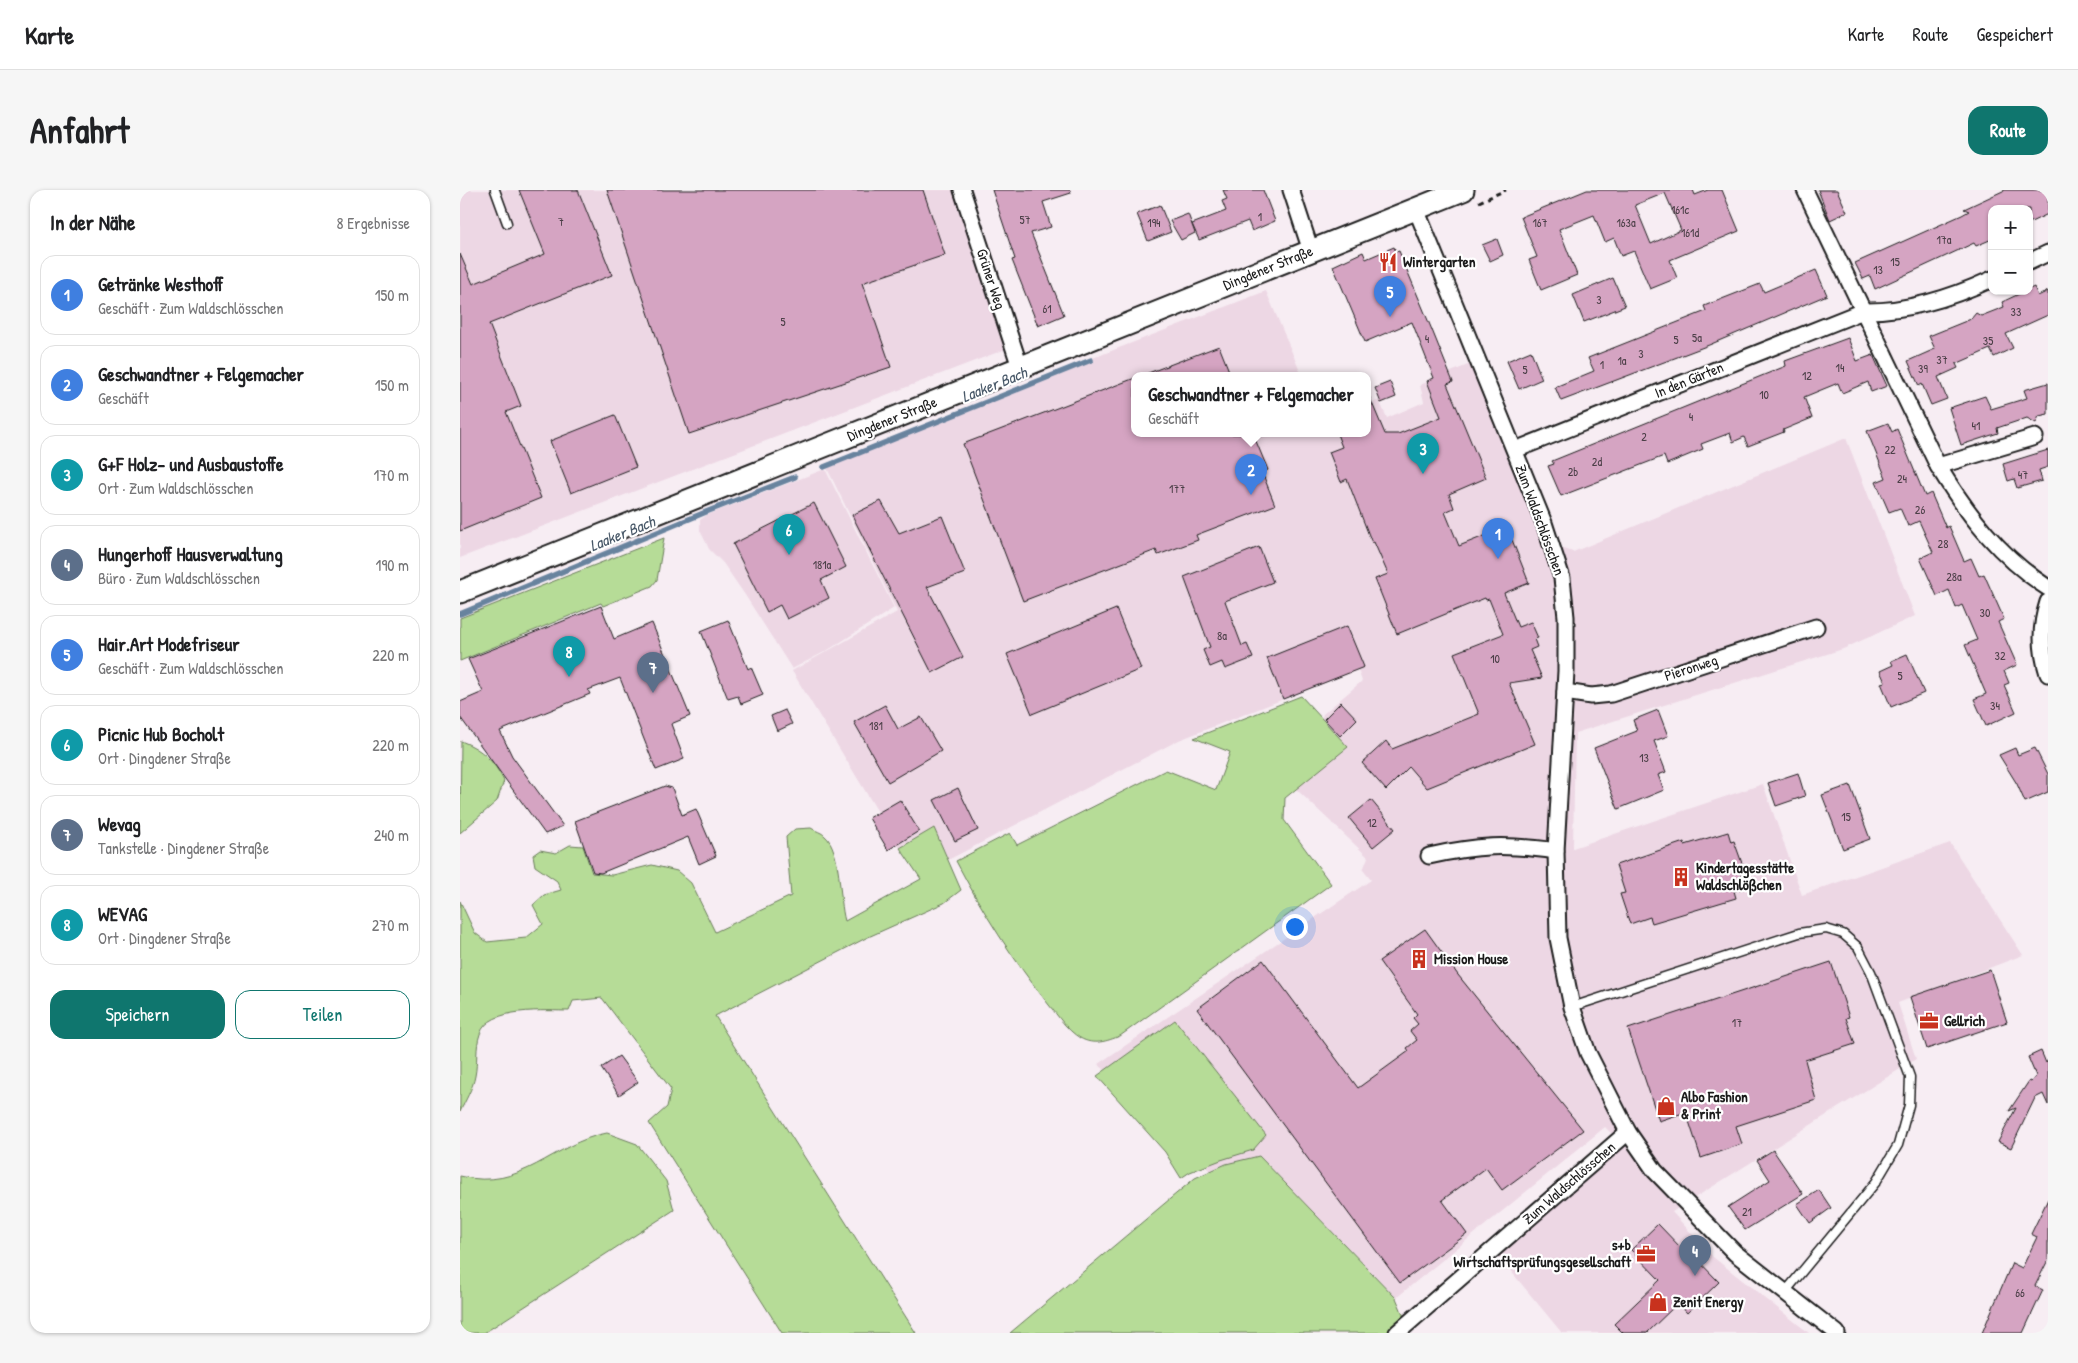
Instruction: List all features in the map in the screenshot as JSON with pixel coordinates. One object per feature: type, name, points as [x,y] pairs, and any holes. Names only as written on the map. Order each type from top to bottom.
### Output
[{"type":"main road","name":"Dingdener Straße","points":[[460,592],[1463,190]]},
{"type":"street","name":"Grüner Weg","points":[[962,190],[1020,368]]},
{"type":"street","points":[[1291,190],[1311,251]]},
{"type":"street","points":[[1805,190],[1938,466],[1961,505],[1996,546],[2048,588]]},
{"type":"street","name":"Zum Waldschlösschen","points":[[1416,209],[1544,523],[1562,578],[1566,617],[1565,692],[1556,851],[1558,938],[1572,1007],[1588,1053],[1628,1132],[1655,1170],[1735,1252],[1837,1333]]},
{"type":"street","points":[[2033,260],[2048,253]]},
{"type":"street","name":"In den Gärten","points":[[1515,450],[1863,311],[1885,312],[1924,303],[1956,295],[1988,281]]},
{"type":"street","points":[[1938,466],[2035,437]]},
{"type":"street","points":[[2048,602],[2042,621],[2041,643],[2048,674]]},
{"type":"street","name":"Pieronweg","points":[[1565,692],[1590,696],[1611,694],[1816,627]]},
{"type":"street","points":[[1429,856],[1469,847],[1514,845],[1556,851]]},
{"type":"street","name":"Zum Waldschlösschen","points":[[1397,1333],[1628,1132]]},
{"type":"lane","points":[[495,190],[507,224]]},
{"type":"lane","points":[[1572,1007],[1799,933],[1826,929],[1843,934],[1858,947],[1871,972],[1910,1078],[1909,1105],[1898,1144],[1876,1182],[1786,1291]]},
{"type":"shaded area","points":[[460,190],[953,190],[1006,349],[460,558]]},
{"type":"shaded area","points":[[1266,291],[1300,372],[1131,372],[1131,437],[1371,437],[1371,403],[1379,400],[1387,418],[1424,402],[1420,385],[1475,362],[1546,543],[1573,552],[1846,438],[1915,616],[1843,649],[1575,733],[1573,848],[1763,784],[1802,895],[1950,843],[2023,955],[1898,1003],[1916,1059],[1672,1212],[1713,1257],[1809,1333],[1562,1333],[1496,1253],[1590,1164],[1612,1134],[1605,1127],[1396,1298],[1259,1156],[1210,1171],[1130,1092],[1098,1064],[1371,880],[1363,870],[1368,857],[1295,788],[1323,714],[1362,681],[1358,670],[1179,740],[948,860],[934,828],[900,848],[792,671],[897,612],[827,468],[1018,387]]},
{"type":"shaded area","points":[[825,469],[894,608],[828,650],[792,669],[723,563],[709,549],[700,530],[700,520],[707,515]]},
{"type":"green space","points":[[664,538],[657,580],[652,586],[603,606],[601,603],[460,661],[460,618]]},
{"type":"green space","points":[[1301,696],[1348,747],[1285,798],[1284,820],[1331,884],[1120,1036],[1095,1042],[1080,1038],[1063,1023],[1023,971],[987,917],[956,861],[1010,833],[1017,845],[1166,770],[1216,790],[1230,752],[1194,738]]},
{"type":"green space","points":[[461,741],[487,756],[504,781],[497,801],[460,833]]},
{"type":"green space","points":[[811,828],[824,835],[834,852],[845,921],[921,879],[900,848],[934,828],[961,890],[944,903],[866,938],[715,1016],[916,1333],[782,1333],[649,1123],[667,1107],[671,1089],[602,998],[573,1001],[569,1011],[534,1011],[506,1014],[486,1025],[478,1039],[474,1081],[460,1112],[460,901],[475,933],[487,942],[526,938],[543,924],[533,905],[544,895],[561,890],[557,881],[535,866],[533,855],[540,850],[556,853],[570,845],[583,846],[592,873],[612,875],[652,865],[677,871],[691,883],[715,932],[791,896],[786,837],[795,829]]},
{"type":"green space","points":[[1175,1020],[1266,1135],[1253,1150],[1190,1172],[1181,1178],[1165,1152],[1097,1076]]},
{"type":"green space","points":[[607,1133],[637,1144],[666,1181],[674,1210],[484,1333],[460,1333],[460,1176],[482,1179],[502,1177],[520,1172],[587,1138]]},
{"type":"green space","points":[[1259,1156],[1396,1298],[1411,1333],[1010,1333],[1195,1178],[1226,1164]]},
{"type":"building","points":[[519,190],[578,190],[612,275],[489,324],[521,406],[506,412],[541,498],[460,531],[460,254],[473,284],[545,254]]},
{"type":"building","points":[[607,190],[923,190],[945,255],[862,283],[891,367],[689,434]]},
{"type":"building","points":[[992,190],[1070,190],[1071,193],[1043,202],[1051,227],[1031,233],[1064,315],[1038,326],[1012,260],[1015,259]]},
{"type":"building","points":[[1223,190],[1263,190],[1275,221],[1252,231],[1248,221],[1199,240],[1192,224],[1226,211],[1222,201],[1227,199]]},
{"type":"building","points":[[1587,190],[1693,190],[1695,195],[1708,190],[1722,190],[1739,231],[1670,260],[1677,278],[1650,289],[1634,251],[1621,256],[1614,238],[1605,242],[1594,215],[1559,229],[1577,275],[1541,290],[1529,260],[1537,257],[1521,217]],"holes":[[[1665,193],[1681,230],[1651,244],[1635,205]]]},
{"type":"building","points":[[1818,190],[1837,190],[1847,212],[1830,220]]},
{"type":"building","points":[[2005,190],[2048,190],[2048,214],[2033,221],[2033,205],[1988,205],[1988,241],[1976,246],[1974,243],[1875,289],[1870,276],[1863,279],[1855,263],[1969,211],[1964,209]]},
{"type":"building","points":[[1160,205],[1171,232],[1148,241],[1137,214]]},
{"type":"building","points":[[1188,214],[1195,233],[1181,240],[1170,221]]},
{"type":"building","points":[[1497,239],[1503,255],[1490,261],[1482,245]]},
{"type":"building","points":[[1394,247],[1396,252],[1399,251],[1453,382],[1447,384],[1486,478],[1449,494],[1454,508],[1445,512],[1459,546],[1507,527],[1529,583],[1504,593],[1518,627],[1531,622],[1538,638],[1534,639],[1537,647],[1530,650],[1542,678],[1509,683],[1535,744],[1427,788],[1409,767],[1386,790],[1362,763],[1386,741],[1392,749],[1479,714],[1454,653],[1503,634],[1489,599],[1486,600],[1485,598],[1397,634],[1375,579],[1388,574],[1374,542],[1372,543],[1347,479],[1341,482],[1329,452],[1342,447],[1338,437],[1371,437],[1371,401],[1385,434],[1398,434],[1441,417],[1427,381],[1434,378],[1412,322],[1365,342],[1333,266],[1363,252],[1366,259]]},
{"type":"building","points":[[1816,270],[1827,295],[1709,345],[1561,401],[1555,387],[1594,371],[1588,358],[1706,311],[1704,306],[1760,284],[1764,292]]},
{"type":"building","points":[[1613,278],[1625,306],[1584,322],[1573,295]]},
{"type":"building","points":[[2033,287],[2038,296],[2048,291],[2048,315],[2006,334],[2013,348],[1994,357],[1990,349],[1956,364],[1958,368],[1938,377],[1947,399],[1931,405],[1922,384],[1919,386],[1908,361],[1935,349],[1929,336],[1971,319],[1976,313],[1981,316],[2004,307],[2002,302],[2017,295],[2033,295]]},
{"type":"building","points":[[1848,338],[1857,361],[1873,355],[1887,386],[1871,392],[1868,382],[1842,393],[1838,383],[1804,397],[1812,418],[1783,430],[1784,432],[1748,446],[1744,437],[1733,442],[1730,433],[1701,444],[1703,449],[1667,464],[1664,456],[1561,496],[1548,466],[1554,464],[1552,461],[1786,366],[1785,361]]},
{"type":"building","points":[[1219,346],[1229,372],[1151,372]]},
{"type":"building","points":[[1531,351],[1542,379],[1519,389],[1507,361]]},
{"type":"building","points":[[1131,380],[1131,437],[1254,437],[1268,470],[1262,472],[1275,505],[1196,535],[1198,540],[1158,555],[1156,550],[1023,601],[963,444]]},
{"type":"building","points":[[1390,382],[1396,397],[1381,403],[1375,388]]},
{"type":"building","points":[[2048,383],[2048,414],[2039,416],[2036,423],[2027,418],[1997,428],[1998,433],[1961,445],[1949,408],[1985,396],[1991,409],[2027,398],[2024,390]]},
{"type":"building","points":[[615,415],[636,467],[571,493],[550,441]]},
{"type":"building","points":[[1888,423],[1892,432],[1897,429],[1925,496],[1931,493],[1946,528],[1949,526],[1964,561],[1971,558],[1979,576],[1984,574],[2004,619],[1998,622],[2017,665],[2004,671],[2009,683],[2004,685],[2016,712],[1986,726],[1974,699],[1986,694],[1965,645],[1977,640],[1962,605],[1956,608],[1949,590],[1937,596],[1920,558],[1933,552],[1919,521],[1908,526],[1900,508],[1889,512],[1876,482],[1886,478],[1867,431]]},
{"type":"building","points":[[2048,450],[2048,467],[2039,470],[2042,481],[2017,488],[2014,479],[2008,481],[2003,464]]},
{"type":"building","points":[[881,501],[899,533],[942,516],[965,573],[927,587],[963,657],[932,673],[852,515]]},
{"type":"building","points":[[814,503],[846,567],[821,580],[829,598],[787,619],[780,605],[767,612],[733,544]]},
{"type":"building","points":[[1259,547],[1273,582],[1225,601],[1242,646],[1247,644],[1253,658],[1225,669],[1222,662],[1210,667],[1203,650],[1210,647],[1184,577]]},
{"type":"building","points":[[601,606],[614,639],[652,623],[690,716],[671,724],[684,759],[656,770],[620,678],[588,690],[590,694],[500,731],[512,756],[563,826],[545,834],[460,717],[460,702],[483,692],[468,659]]},
{"type":"building","points":[[1116,609],[1141,669],[1032,714],[1007,654]]},
{"type":"building","points":[[728,620],[748,669],[751,667],[763,695],[741,704],[738,696],[728,699],[701,631]]},
{"type":"building","points":[[1347,626],[1364,667],[1283,699],[1267,658]]},
{"type":"building","points":[[1907,654],[1924,693],[1891,707],[1881,683],[1885,682],[1880,671],[1893,665],[1891,661]]},
{"type":"building","points":[[1341,702],[1357,719],[1340,736],[1324,719]]},
{"type":"building","points":[[885,705],[898,729],[921,717],[941,751],[888,782],[854,722]]},
{"type":"building","points":[[785,710],[792,724],[777,731],[771,716]]},
{"type":"building","points":[[1658,710],[1668,736],[1654,741],[1666,772],[1658,775],[1664,790],[1618,809],[1594,748],[1637,731],[1633,720]]},
{"type":"building","points":[[2015,748],[2018,755],[2035,748],[2048,774],[2048,792],[2025,802],[2017,784],[1999,755]]},
{"type":"building","points":[[1798,773],[1805,796],[1776,806],[1768,783]]},
{"type":"building","points":[[1850,785],[1870,839],[1843,849],[1822,795]]},
{"type":"building","points":[[665,786],[672,788],[682,815],[696,809],[716,856],[699,864],[688,837],[601,873],[593,872],[575,821]]},
{"type":"building","points":[[958,788],[978,830],[955,841],[934,800]]},
{"type":"building","points":[[900,800],[919,831],[888,850],[869,818]]},
{"type":"building","points":[[1371,800],[1395,829],[1373,847],[1349,818]]},
{"type":"building","name":"Kindertagesstätte Waldschlößchen","points":[[1728,832],[1731,842],[1734,841],[1743,866],[1739,867],[1746,887],[1734,891],[1736,898],[1652,923],[1650,917],[1630,924],[1620,894],[1625,893],[1616,865],[1684,842],[1685,845]]},
{"type":"building","points":[[1425,929],[1458,975],[1583,1130],[1502,1190],[1486,1168],[1442,1200],[1467,1234],[1400,1283],[1197,1009],[1263,960],[1358,1088],[1409,1051],[1407,1048],[1417,1040],[1410,1031],[1418,1024],[1413,1018],[1417,1014],[1379,961]]},
{"type":"building","points":[[1831,962],[1849,1017],[1846,1018],[1855,1044],[1805,1060],[1816,1100],[1736,1126],[1742,1144],[1701,1158],[1686,1112],[1659,1121],[1628,1029]]},
{"type":"building","points":[[1990,970],[2007,1022],[1927,1049],[1910,997]]},
{"type":"building","points":[[2041,1051],[2046,1063],[2048,1060],[2048,1105],[2043,1094],[2035,1098],[2011,1148],[1998,1142],[2016,1108],[2009,1111],[2029,1081],[2031,1082],[2036,1076],[2028,1057]]},
{"type":"building","points":[[619,1056],[638,1082],[619,1095],[601,1068]]},
{"type":"building","points":[[1773,1150],[1803,1194],[1745,1230],[1728,1207],[1770,1180],[1757,1160]]},
{"type":"building","points":[[1819,1190],[1831,1208],[1810,1223],[1797,1204]]},
{"type":"building","points":[[2048,1199],[2048,1260],[2035,1286],[2043,1290],[2023,1333],[1982,1333],[2012,1263],[2022,1268],[2037,1237],[2031,1234]]},
{"type":"building","points":[[1658,1224],[1682,1249],[1685,1247],[1719,1282],[1687,1313],[1678,1303],[1647,1333],[1623,1333],[1614,1324],[1660,1280],[1631,1250]]},
{"type":"waterway","name":"Laaker Bach","points":[[824,467],[1091,360]]},
{"type":"waterway","name":"Laaker Bach","points":[[460,614],[795,477]]},
{"type":"place","name":"Wintergarten","points":[[1388,262]]},
{"type":"place","name":"Hair.Art Modefriseur","points":[[1390,317]]},
{"type":"place","name":"G+F Holz- und Ausbaustoffe","points":[[1423,474]]},
{"type":"place","name":"Geschwandtner + Felgemacher","points":[[1251,495]]},
{"type":"place","name":"Picnic Hub Bocholt","points":[[789,555]]},
{"type":"place","name":"Getränke Westhoff","points":[[1498,559]]},
{"type":"place","name":"WEVAG","points":[[569,677]]},
{"type":"place","name":"Wevag","points":[[653,693]]},
{"type":"place","name":"Kindertagesstätte Waldschlößchen","points":[[1681,877]]},
{"type":"place","name":"Mission House","points":[[1419,959]]},
{"type":"place","name":"Gellrich","points":[[1929,1021]]},
{"type":"place","name":"Albo Fashion & Print","points":[[1666,1106]]},
{"type":"place","name":"s+b Wirtschaftsprüfungsgesellschaft","points":[[1646,1254]]},
{"type":"place","name":"Hungerhoff Hausverwaltung","points":[[1695,1276]]},
{"type":"place","name":"Zenit Energy","points":[[1658,1302]]}]
